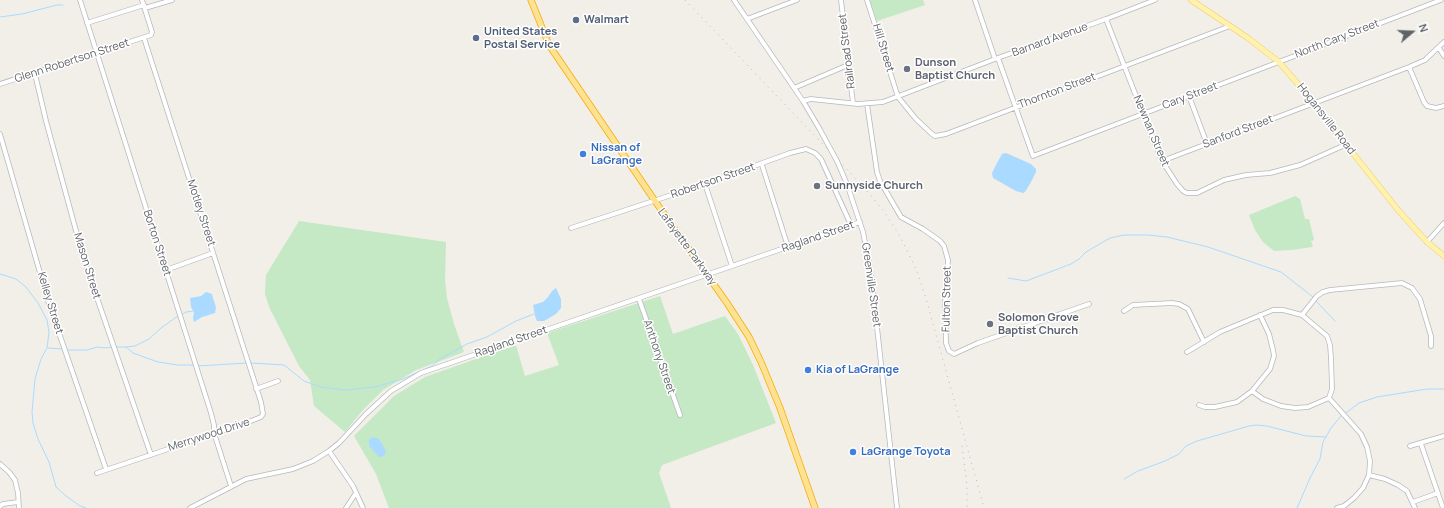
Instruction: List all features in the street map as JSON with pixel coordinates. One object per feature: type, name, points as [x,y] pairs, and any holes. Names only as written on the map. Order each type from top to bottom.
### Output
[{"type":"highway","name":"Lafayette Parkway","points":[[531,0],[549,45],[655,201],[736,316],[761,362],[780,408],[815,508]]},
{"type":"main road","name":"Hogansville Road","points":[[1191,0],[1230,26],[1279,62],[1398,210],[1427,242],[1444,256]]},
{"type":"street","name":"Borton Street","points":[[80,0],[211,413],[214,433],[231,486]]},
{"type":"street","points":[[142,0],[152,32],[151,35],[144,38]]},
{"type":"street","points":[[87,23],[172,0]]},
{"type":"street","name":"Greenville Street","points":[[734,0],[803,101],[819,128],[837,161],[847,184],[860,222],[873,284],[898,508]]},
{"type":"street","points":[[747,19],[797,0]]},
{"type":"street","name":"Railroad Street","points":[[841,0],[853,102]]},
{"type":"street","name":"Hill Street","points":[[868,0],[898,97]]},
{"type":"street","points":[[975,0],[1015,108]]},
{"type":"street","name":"Barnard Avenue","points":[[803,101],[818,100],[867,104],[883,102],[1155,0]]},
{"type":"street","name":"North Cary Street","points":[[1279,62],[1441,0]]},
{"type":"street","name":"Newnan Street","points":[[1106,19],[1162,161],[1180,188],[1187,193],[1193,194],[1200,192],[1224,180],[1270,173],[1300,165],[1346,144]]},
{"type":"street","name":"Thornton Street","points":[[898,97],[916,120],[932,134],[935,136],[946,134],[1230,26]]},
{"type":"street","name":"Glenn Robertson Street","points":[[0,84],[144,38]]},
{"type":"street","name":"Motley Street","points":[[144,38],[256,389]]},
{"type":"street","name":"Sanford Street","points":[[1162,161],[1409,68],[1425,60],[1444,42]]},
{"type":"street","points":[[1439,48],[1444,56]]},
{"type":"street","name":"Cary Street","points":[[1015,108],[1033,156],[1279,62]]},
{"type":"street","points":[[794,88],[848,65]]},
{"type":"street","points":[[1409,68],[1427,106],[1436,108],[1444,106]]},
{"type":"street","name":"Mason Street","points":[[35,74],[46,121],[84,260],[151,455]]},
{"type":"street","points":[[1189,96],[1207,144]]},
{"type":"street","name":"Fulton Street","points":[[867,104],[877,172],[880,181],[901,217],[923,229],[940,241],[944,246],[948,260],[945,303],[946,343],[948,351],[954,354],[978,343],[1089,304]]},
{"type":"street","name":"Kelley Street","points":[[0,134],[49,304],[106,469]]},
{"type":"street","name":"Robertson Street","points":[[571,228],[762,165],[803,149],[809,150],[818,155],[821,159],[851,225]]},
{"type":"street","points":[[762,165],[788,247]]},
{"type":"street","points":[[705,184],[732,266]]},
{"type":"street","name":"Ragland Street","points":[[190,508],[246,479],[293,469],[313,461],[339,443],[366,414],[391,391],[421,374],[860,222]]},
{"type":"street","points":[[1427,242],[1444,223]]},
{"type":"street","points":[[166,270],[213,253]]},
{"type":"street","points":[[1302,315],[1317,296],[1324,292],[1402,282],[1412,288],[1420,299],[1431,336],[1431,346]]},
{"type":"street","name":"Anthony Street","points":[[639,299],[680,415]]},
{"type":"street","points":[[1124,310],[1133,305],[1179,304],[1188,309],[1204,342]]},
{"type":"street","points":[[1187,352],[1220,332],[1273,310],[1283,310],[1302,315],[1327,336],[1330,345],[1332,388],[1329,398]]},
{"type":"street","points":[[1199,405],[1205,407],[1225,406],[1237,402],[1252,391],[1270,369],[1274,356],[1274,350],[1269,334],[1260,315]]},
{"type":"street","points":[[256,389],[278,381]]},
{"type":"street","name":"Merrywood Drive","points":[[97,473],[262,417],[263,410],[256,389]]},
{"type":"street","points":[[1252,391],[1263,399],[1281,406],[1295,408],[1308,407],[1329,398]]},
{"type":"street","points":[[1329,398],[1361,434],[1367,447],[1370,461],[1369,475],[1363,488],[1344,506],[1337,508]]},
{"type":"street","points":[[1410,446],[1444,436]]},
{"type":"street","points":[[1421,444],[1443,508]]},
{"type":"street","points":[[329,451],[353,486],[363,508]]},
{"type":"street","points":[[0,464],[15,480],[19,508]]},
{"type":"street","points":[[1369,475],[1385,479],[1407,491],[1415,508]]},
{"type":"street","points":[[1413,502],[1438,493]]},
{"type":"street","points":[[346,508],[356,494]]},
{"type":"street","points":[[0,506],[3,504],[18,502]]},
{"type":"green space","points":[[870,0],[923,0],[925,5],[877,21]]},
{"type":"green space","points":[[1295,196],[1300,199],[1305,219],[1309,219],[1314,240],[1311,241],[1313,247],[1274,251],[1263,242],[1255,230],[1249,215]]},
{"type":"green space","points":[[299,221],[446,242],[445,280],[447,298],[464,352],[416,370],[383,390],[362,411],[345,432],[314,406],[310,380],[299,366],[270,309],[265,294],[266,275]]},
{"type":"green space","points":[[660,296],[673,334],[725,316],[738,334],[753,365],[776,423],[662,465],[659,473],[671,508],[389,508],[376,474],[354,436],[394,396],[425,377],[516,345],[525,376],[559,365],[547,333]]},
{"type":"water","points":[[1006,153],[1031,164],[1036,169],[1031,182],[1023,193],[1016,191],[993,178],[992,173],[996,165],[1002,154]]},
{"type":"water","points":[[556,288],[561,299],[561,308],[556,314],[544,321],[537,321],[533,305],[543,302]]},
{"type":"water","points":[[206,292],[212,294],[216,307],[215,313],[202,317],[194,322],[194,312],[191,307],[190,298],[201,296]]},
{"type":"water","points":[[373,437],[379,439],[385,449],[386,451],[384,456],[378,456],[369,446],[369,439]]},
{"type":"waterway","points":[[0,17],[63,5]]},
{"type":"waterway","points":[[1008,278],[1026,281],[1071,264],[1086,252],[1110,238],[1124,235],[1148,235],[1167,237],[1208,247],[1281,272],[1313,297]]},
{"type":"waterway","points":[[0,274],[16,279],[26,287],[38,303],[47,320],[49,332],[47,348],[41,359],[35,379],[32,412],[33,423],[38,439],[49,462],[56,487],[80,506],[86,508]]},
{"type":"waterway","points":[[1316,301],[1335,321]]},
{"type":"waterway","points":[[181,315],[186,312],[194,311]]},
{"type":"waterway","points":[[251,363],[284,365],[304,381],[320,387],[346,390],[375,387],[403,379],[432,366],[440,359],[467,344],[487,337],[516,321],[534,314]]},
{"type":"waterway","points":[[115,347],[135,346],[149,339],[178,316]]},
{"type":"waterway","points":[[66,350],[87,350],[97,347],[112,347]]},
{"type":"waterway","points":[[126,347],[133,353],[158,362],[178,365],[194,365]]},
{"type":"waterway","points":[[48,348],[63,349]]},
{"type":"waterway","points":[[197,366],[247,363]]},
{"type":"waterway","points":[[1346,413],[1359,403],[1377,397],[1427,389],[1444,389]]},
{"type":"waterway","points":[[1297,508],[1320,459],[1323,442],[1331,428],[1341,416]]},
{"type":"waterway","points":[[1124,479],[1138,471],[1179,454],[1186,446],[1197,441],[1249,426],[1267,426],[1306,436],[1326,437]]},
{"type":"railway","points":[[685,0],[860,183],[883,210],[900,236],[916,269],[925,295],[984,508]]},
{"type":"railway","points":[[962,446],[967,486],[967,508]]},
{"type":"place","name":"Walmart","points":[[576,20]]},
{"type":"place","name":"United States Postal Service","points":[[476,38]]},
{"type":"place","name":"Dunson Baptist Church","points":[[907,69]]},
{"type":"place","name":"Nissan of LaGrange","points":[[583,154]]},
{"type":"place","name":"Sunnyside Church","points":[[817,186]]},
{"type":"place","name":"Solomon Grove Baptist Church","points":[[990,324]]},
{"type":"place","name":"Kia of LaGrange","points":[[808,370]]},
{"type":"place","name":"LaGrange Toyota","points":[[853,452]]}]
